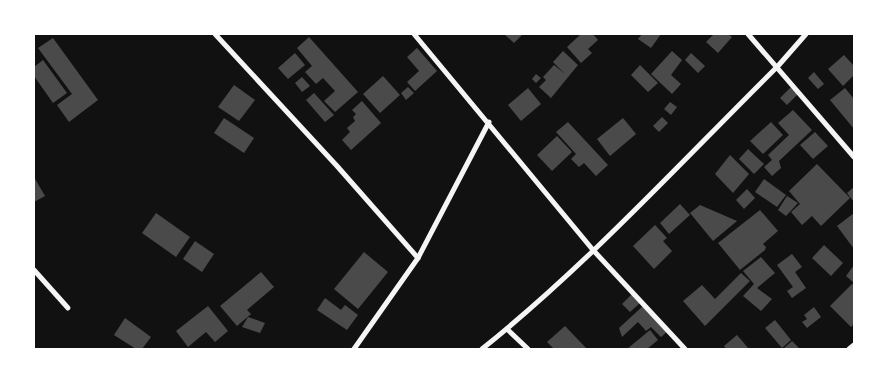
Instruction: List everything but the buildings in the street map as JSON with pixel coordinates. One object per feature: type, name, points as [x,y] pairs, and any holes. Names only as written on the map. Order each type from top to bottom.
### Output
[{"type":"street","points":[[215,34],[337,166],[418,258]]},
{"type":"street","points":[[220,39],[225,34]]},
{"type":"street","points":[[414,34],[489,122],[593,250],[685,349]]},
{"type":"street","points":[[748,34],[778,66],[854,157]]},
{"type":"street","points":[[482,349],[507,329],[593,250],[778,66],[806,34]]},
{"type":"street","points":[[354,349],[418,258],[489,122]]},
{"type":"street","points":[[34,270],[68,308]]},
{"type":"street","points":[[507,329],[528,349]]},
{"type":"street","points":[[849,349],[854,345]]}]
